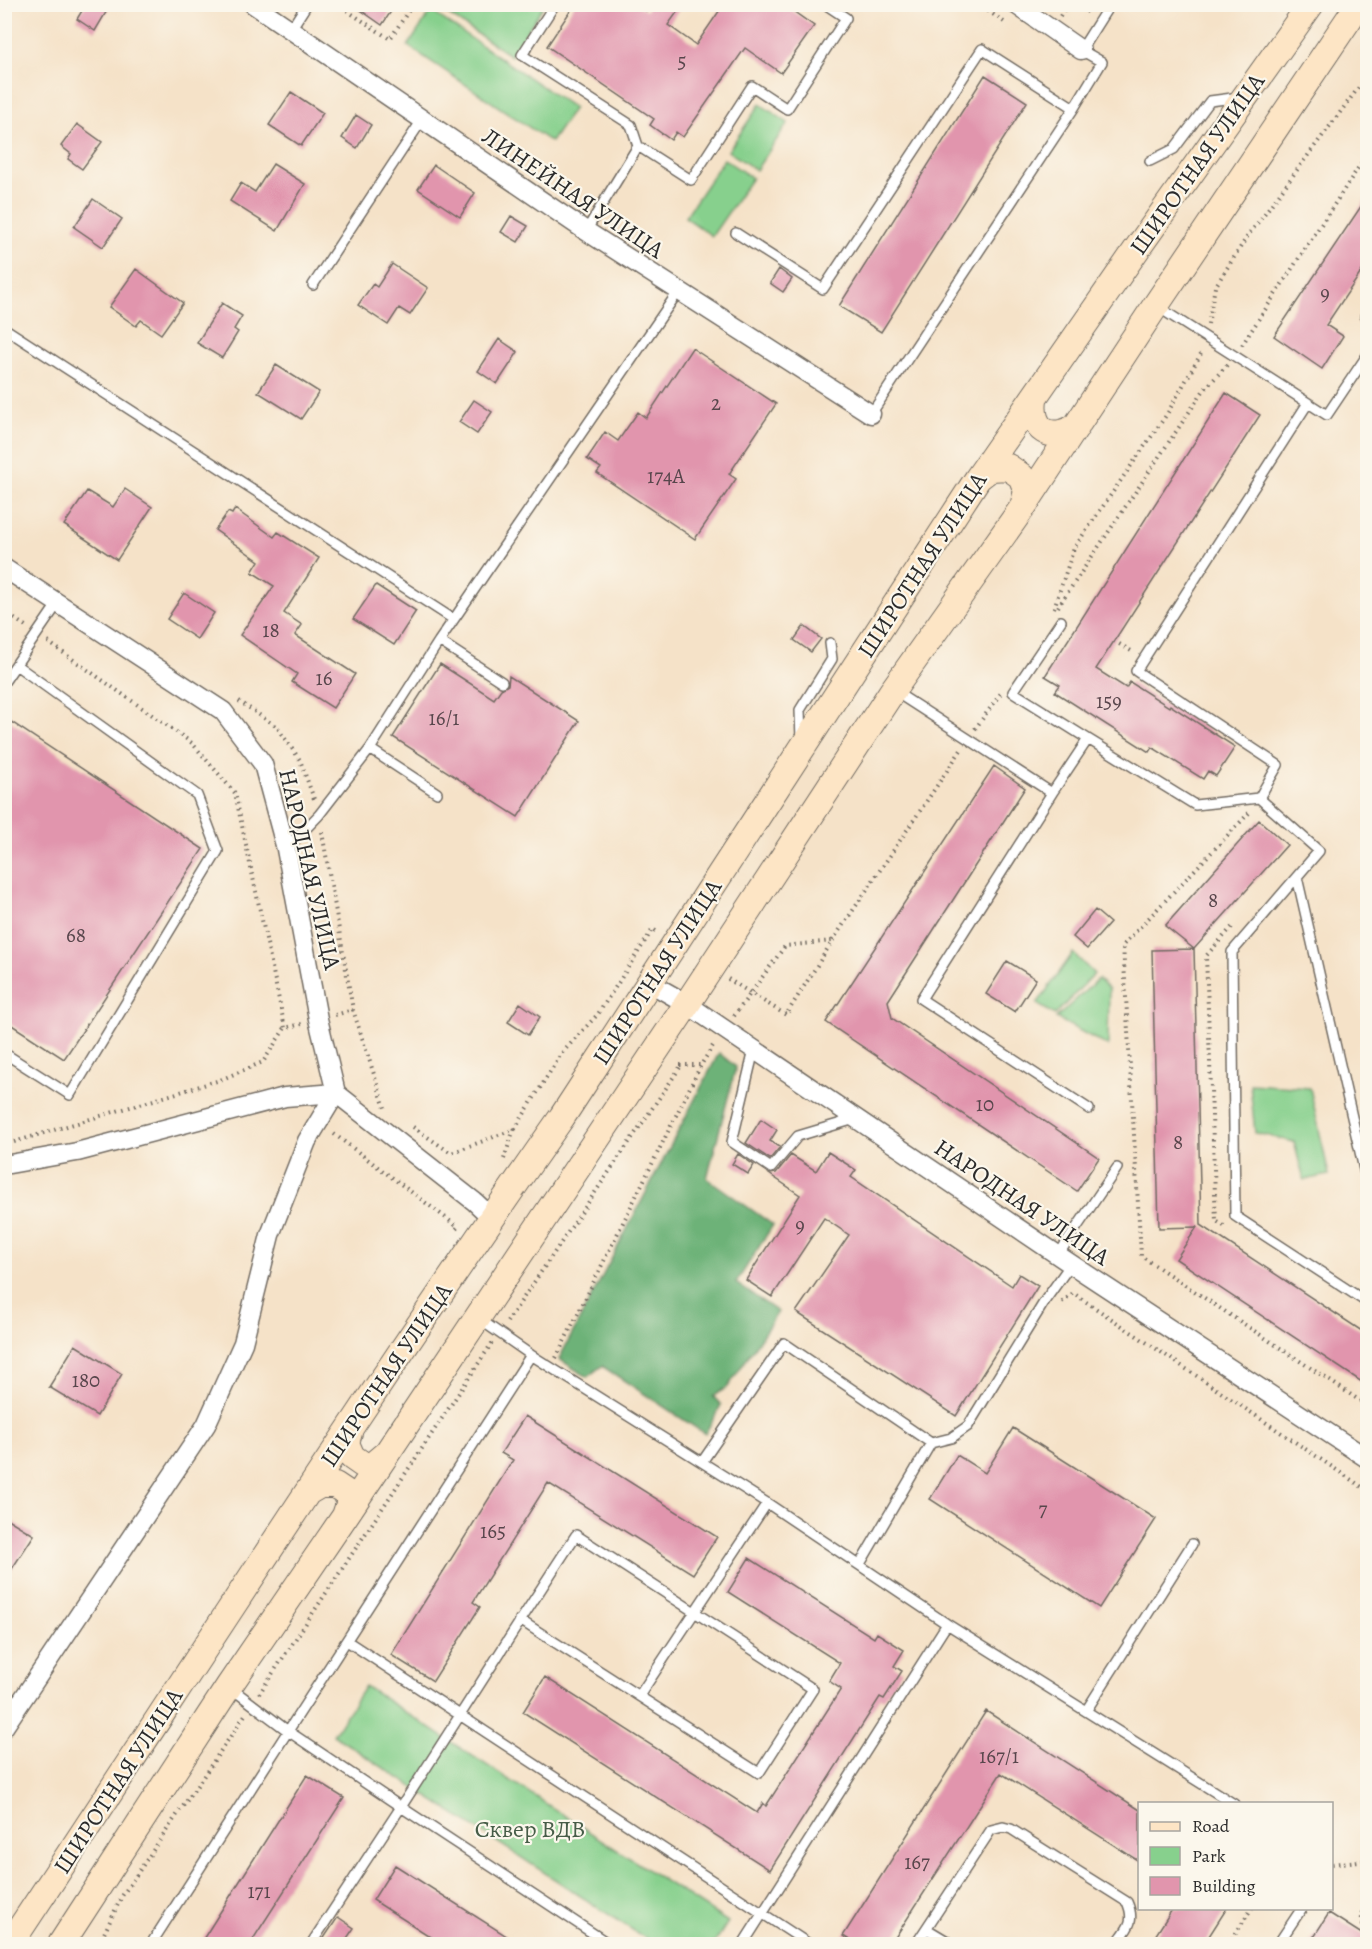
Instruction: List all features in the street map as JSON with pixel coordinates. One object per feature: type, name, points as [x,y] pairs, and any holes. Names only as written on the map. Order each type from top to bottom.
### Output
[{"type":"main road","name":"ШИРОТНАЯ УЛИЦА","points":[[10,1944],[350,1429],[483,1210],[562,1117],[978,478],[1311,4]]},
{"type":"main road","name":"ШИРОТНАЯ УЛИЦА","points":[[61,1944],[229,1686],[711,968],[893,690],[1023,507],[1359,4]]},
{"type":"main road","points":[[1034,399],[1032,413],[1039,426],[1051,434],[1065,434],[1077,426]]},
{"type":"main road","points":[[978,478],[991,468],[1008,467],[1021,476],[1027,491],[1023,507]]},
{"type":"main road","points":[[350,1429],[345,1443],[352,1457],[365,1466],[374,1464],[387,1453]]},
{"type":"main road","points":[[308,1492],[320,1485],[335,1485],[347,1493],[350,1501],[345,1516]]},
{"type":"street","name":"ЛИНЕЙНАЯ УЛИЦА","points":[[253,4],[586,231],[871,414]]},
{"type":"street","points":[[1015,4],[1081,50]]},
{"type":"street","name":"НАРОДНАЯ УЛИЦА","points":[[4,568],[222,711],[263,764],[286,849],[318,1019],[336,1093]]},
{"type":"street","name":"НАРОДНАЯ УЛИЦА","points":[[650,983],[687,1004],[1064,1260],[1368,1460]]},
{"type":"street","points":[[4,1166],[77,1152],[285,1097],[336,1093],[483,1210]]},
{"type":"street","points":[[4,1727],[206,1425],[243,1343],[270,1235],[302,1152],[336,1093]]},
{"type":"lane","points":[[291,29],[307,4]]},
{"type":"lane","points":[[555,4],[522,55],[631,126],[638,146],[691,180],[752,86],[787,109],[846,18],[825,4]]},
{"type":"lane","points":[[871,414],[1074,108],[1102,62],[1081,50],[1110,4]]},
{"type":"lane","points":[[736,233],[823,289],[982,49],[1074,108]]},
{"type":"lane","points":[[1150,161],[1174,149],[1210,101],[1246,96]]},
{"type":"lane","points":[[313,285],[422,120]]},
{"type":"lane","points":[[586,231],[638,146]]},
{"type":"lane","points":[[286,849],[319,815],[370,749],[453,620],[678,292]]},
{"type":"lane","points":[[1156,305],[1327,415],[1368,354]]},
{"type":"lane","points":[[1368,312],[1365,316],[1368,318]]},
{"type":"lane","points":[[4,328],[453,620]]},
{"type":"lane","points":[[1257,803],[1278,765],[1136,671],[1308,403]]},
{"type":"lane","points":[[4,682],[58,603]]},
{"type":"lane","points":[[1057,618],[1013,692],[1195,805],[1257,803],[1319,851],[1232,952],[1235,1216],[1368,1303]]},
{"type":"lane","points":[[440,641],[502,682]]},
{"type":"lane","points":[[801,751],[800,710],[832,659],[830,643]]},
{"type":"lane","points":[[4,1053],[70,1095],[218,851],[197,795],[16,665]]},
{"type":"lane","points":[[893,690],[1052,793]]},
{"type":"lane","points":[[1088,739],[921,999],[1089,1109]]},
{"type":"lane","points":[[370,749],[437,793]]},
{"type":"lane","points":[[1297,878],[1368,1187]]},
{"type":"lane","points":[[754,1050],[732,1142],[771,1168],[798,1136],[855,1119]]},
{"type":"lane","points":[[860,1564],[930,1443],[951,1438],[968,1426],[1046,1299],[1064,1260],[1117,1168]]},
{"type":"lane","points":[[477,1317],[531,1355],[767,1503],[947,1624],[1232,1802]]},
{"type":"lane","points":[[702,1462],[784,1343],[930,1443]]},
{"type":"lane","points":[[151,1944],[531,1355]]},
{"type":"lane","points":[[639,1696],[767,1503]]},
{"type":"lane","points":[[311,1944],[460,1716],[520,1620],[576,1535],[813,1689],[759,1773],[520,1620]]},
{"type":"lane","points":[[1086,1711],[1192,1544]]},
{"type":"lane","points":[[743,1944],[947,1624]]},
{"type":"lane","points":[[347,1641],[761,1915],[809,1944]]},
{"type":"lane","points":[[229,1686],[288,1731],[609,1944]]},
{"type":"lane","points":[[916,1944],[991,1830],[1003,1827],[1011,1829],[1127,1902],[1131,1911],[1131,1922],[1116,1944]]},
{"type":"lane","points":[[1278,1944],[1301,1910]]},
{"type":"lane","points":[[927,1929],[952,1944]]},
{"type":"path","points":[[337,4],[390,39],[413,4]]},
{"type":"path","points":[[1057,618],[1204,390],[1235,356],[1368,153]]},
{"type":"path","points":[[1114,641],[1143,658]]},
{"type":"path","points":[[711,968],[786,1015],[832,940],[999,696]]},
{"type":"path","points":[[236,698],[277,727],[300,760],[319,815],[353,1010],[385,1109]]},
{"type":"path","points":[[1257,803],[1123,945],[1141,1256],[1368,1406]]},
{"type":"path","points":[[1226,1228],[1216,1221],[1206,956],[1238,921]]},
{"type":"path","points":[[498,1168],[504,1160],[515,1129],[561,1054],[598,1014],[653,929],[675,944]]},
{"type":"path","points":[[750,993],[785,946],[832,940]]},
{"type":"path","points":[[4,1145],[220,1080],[263,1062],[285,1028]]},
{"type":"path","points":[[552,1368],[701,1065]]},
{"type":"path","points":[[99,1944],[122,1896],[253,1704],[499,1333],[681,1066]]},
{"type":"path","points":[[404,1121],[451,1153],[515,1129]]},
{"type":"path","points":[[334,1134],[458,1227]]},
{"type":"path","points":[[451,1236],[458,1227],[483,1210]]},
{"type":"path","points":[[1046,1299],[1058,1306],[1073,1293],[1368,1491]]},
{"type":"path","points":[[1333,1864],[1368,1860]]},
{"type":"path","points":[[1368,1882],[1361,1923],[1368,1927]]},
{"type":"path","points":[[1229,1944],[1251,1910]]},
{"type":"green space","points":[[436,4],[544,5],[511,56],[435,6]]},
{"type":"green space","points":[[431,11],[574,108],[551,142],[408,46]]},
{"type":"green space","points":[[760,104],[788,123],[756,170],[728,151]]},
{"type":"green space","points":[[724,159],[752,178],[712,236],[685,217]]},
{"type":"green space","points":[[1073,953],[1094,974],[1055,1015],[1037,1004]]},
{"type":"green space","points":[[1098,979],[1109,989],[1108,1046],[1056,1018]]},
{"type":"green space","points":[[719,1053],[736,1067],[707,1178],[773,1225],[736,1283],[778,1312],[728,1387],[713,1396],[721,1405],[705,1434],[602,1366],[587,1377],[559,1359]]},
{"type":"green space","points":[[1250,1084],[1310,1088],[1329,1175],[1304,1180],[1294,1142],[1255,1133]]},
{"type":"green space","name":"Сквер ВДВ","points":[[365,1686],[728,1922],[714,1944],[654,1944],[333,1735]]},
{"type":"building","points":[[86,4],[111,4],[95,31],[77,19]]},
{"type":"building","points":[[352,4],[396,4],[382,25]]},
{"type":"building","points":[[575,4],[636,4],[646,11],[650,4],[683,4],[668,25],[696,45],[724,4],[783,4],[814,26],[781,73],[745,48],[683,137],[676,132],[671,140],[650,125],[654,119],[547,46]]},
{"type":"building","points":[[985,75],[1027,102],[881,332],[839,306]]},
{"type":"building","points":[[291,92],[323,113],[301,146],[269,125]]},
{"type":"building","points":[[356,115],[371,125],[357,148],[342,138]]},
{"type":"building","points":[[77,124],[102,142],[82,169],[68,159],[71,154],[61,146]]},
{"type":"building","points":[[273,164],[305,184],[277,231],[230,201],[241,183],[255,192]]},
{"type":"building","points":[[434,165],[475,193],[460,217],[418,189]]},
{"type":"building","points":[[1368,196],[1368,262],[1326,325],[1343,336],[1322,369],[1274,336]]},
{"type":"building","points":[[93,199],[122,219],[103,247],[74,227]]},
{"type":"building","points":[[511,216],[528,226],[518,242],[501,232]]},
{"type":"building","points":[[392,264],[428,288],[410,315],[399,308],[388,325],[358,305],[373,284],[377,287]]},
{"type":"building","points":[[136,269],[183,303],[161,334],[141,320],[136,326],[109,307]]},
{"type":"building","points":[[779,269],[792,279],[783,292],[770,283]]},
{"type":"building","points":[[222,303],[242,316],[234,329],[238,332],[222,358],[197,343]]},
{"type":"building","points":[[499,339],[518,352],[497,384],[478,371]]},
{"type":"building","points":[[692,348],[776,404],[729,474],[736,479],[695,539],[597,473],[601,468],[587,459],[605,432],[618,441],[638,412],[646,418]]},
{"type":"building","points":[[276,365],[319,392],[301,419],[258,392]]},
{"type":"building","points":[[1226,393],[1260,415],[1096,669],[1126,688],[1130,682],[1235,747],[1216,776],[1208,771],[1203,779],[1152,747],[1149,752],[1055,692],[1060,685],[1045,676]]},
{"type":"building","points":[[474,400],[492,412],[477,434],[459,422]]},
{"type":"building","points":[[125,489],[152,507],[117,560],[64,525],[87,491],[113,507]]},
{"type":"building","points":[[235,509],[274,537],[278,532],[319,558],[284,613],[302,625],[295,635],[355,674],[333,708],[292,682],[297,674],[240,635],[274,586],[252,572],[259,561],[215,530],[228,512],[232,514]]},
{"type":"building","points":[[376,585],[416,611],[394,645],[353,619]]},
{"type":"building","points":[[184,593],[214,613],[197,639],[167,619]]},
{"type":"building","points":[[804,626],[821,639],[811,652],[794,640]]},
{"type":"building","points":[[440,664],[494,699],[501,689],[508,685],[509,676],[579,721],[518,817],[393,737]]},
{"type":"building","points":[[4,717],[203,849],[64,1059],[4,1020]]},
{"type":"building","points":[[994,766],[1025,788],[888,1001],[892,1018],[1099,1158],[1077,1191],[826,1022]]},
{"type":"building","points":[[1259,820],[1287,845],[1194,949],[1165,926]]},
{"type":"building","points":[[1095,910],[1110,923],[1087,949],[1073,937]]},
{"type":"building","points":[[1194,949],[1201,1225],[1368,1335],[1368,1386],[1176,1259],[1197,1227],[1159,1228],[1152,950]]},
{"type":"building","points":[[1007,961],[1036,979],[1015,1012],[986,994]]},
{"type":"building","points":[[520,1003],[540,1017],[528,1035],[508,1022]]},
{"type":"building","points":[[761,1119],[777,1130],[770,1141],[780,1147],[770,1159],[746,1143]]},
{"type":"building","points":[[828,1152],[856,1170],[851,1177],[1012,1286],[1019,1274],[1038,1286],[956,1416],[796,1312],[849,1235],[824,1218],[772,1297],[746,1280],[800,1195],[769,1174],[776,1173],[791,1155],[816,1171]]},
{"type":"building","points":[[738,1154],[754,1165],[748,1174],[732,1164]]},
{"type":"building","points":[[75,1345],[122,1374],[97,1416],[49,1387]]},
{"type":"building","points":[[525,1416],[717,1537],[693,1574],[548,1483],[473,1602],[480,1607],[433,1681],[391,1655],[513,1460],[501,1453]]},
{"type":"building","points":[[1013,1428],[1156,1519],[1099,1608],[930,1499],[957,1455],[985,1473]]},
{"type":"building","points":[[4,1517],[34,1535],[4,1581]]},
{"type":"building","points":[[749,1558],[874,1638],[877,1633],[904,1650],[894,1666],[902,1671],[884,1699],[880,1697],[770,1870],[523,1712],[545,1677],[757,1813],[763,1803],[766,1806],[841,1689],[829,1681],[840,1663],[728,1592]]},
{"type":"building","points":[[986,1711],[1138,1809],[1138,1861],[1001,1773],[891,1944],[856,1944],[843,1936]]},
{"type":"building","points":[[307,1775],[344,1798],[250,1944],[200,1944]]},
{"type":"building","points":[[395,1865],[519,1944],[442,1944],[373,1900]]},
{"type":"building","points":[[1172,1910],[1226,1910],[1204,1944],[1150,1944]]},
{"type":"building","points":[[1329,1913],[1368,1938],[1368,1944],[1309,1944]]},
{"type":"building","points":[[338,1917],[354,1928],[343,1944],[334,1944],[324,1938]]}]
